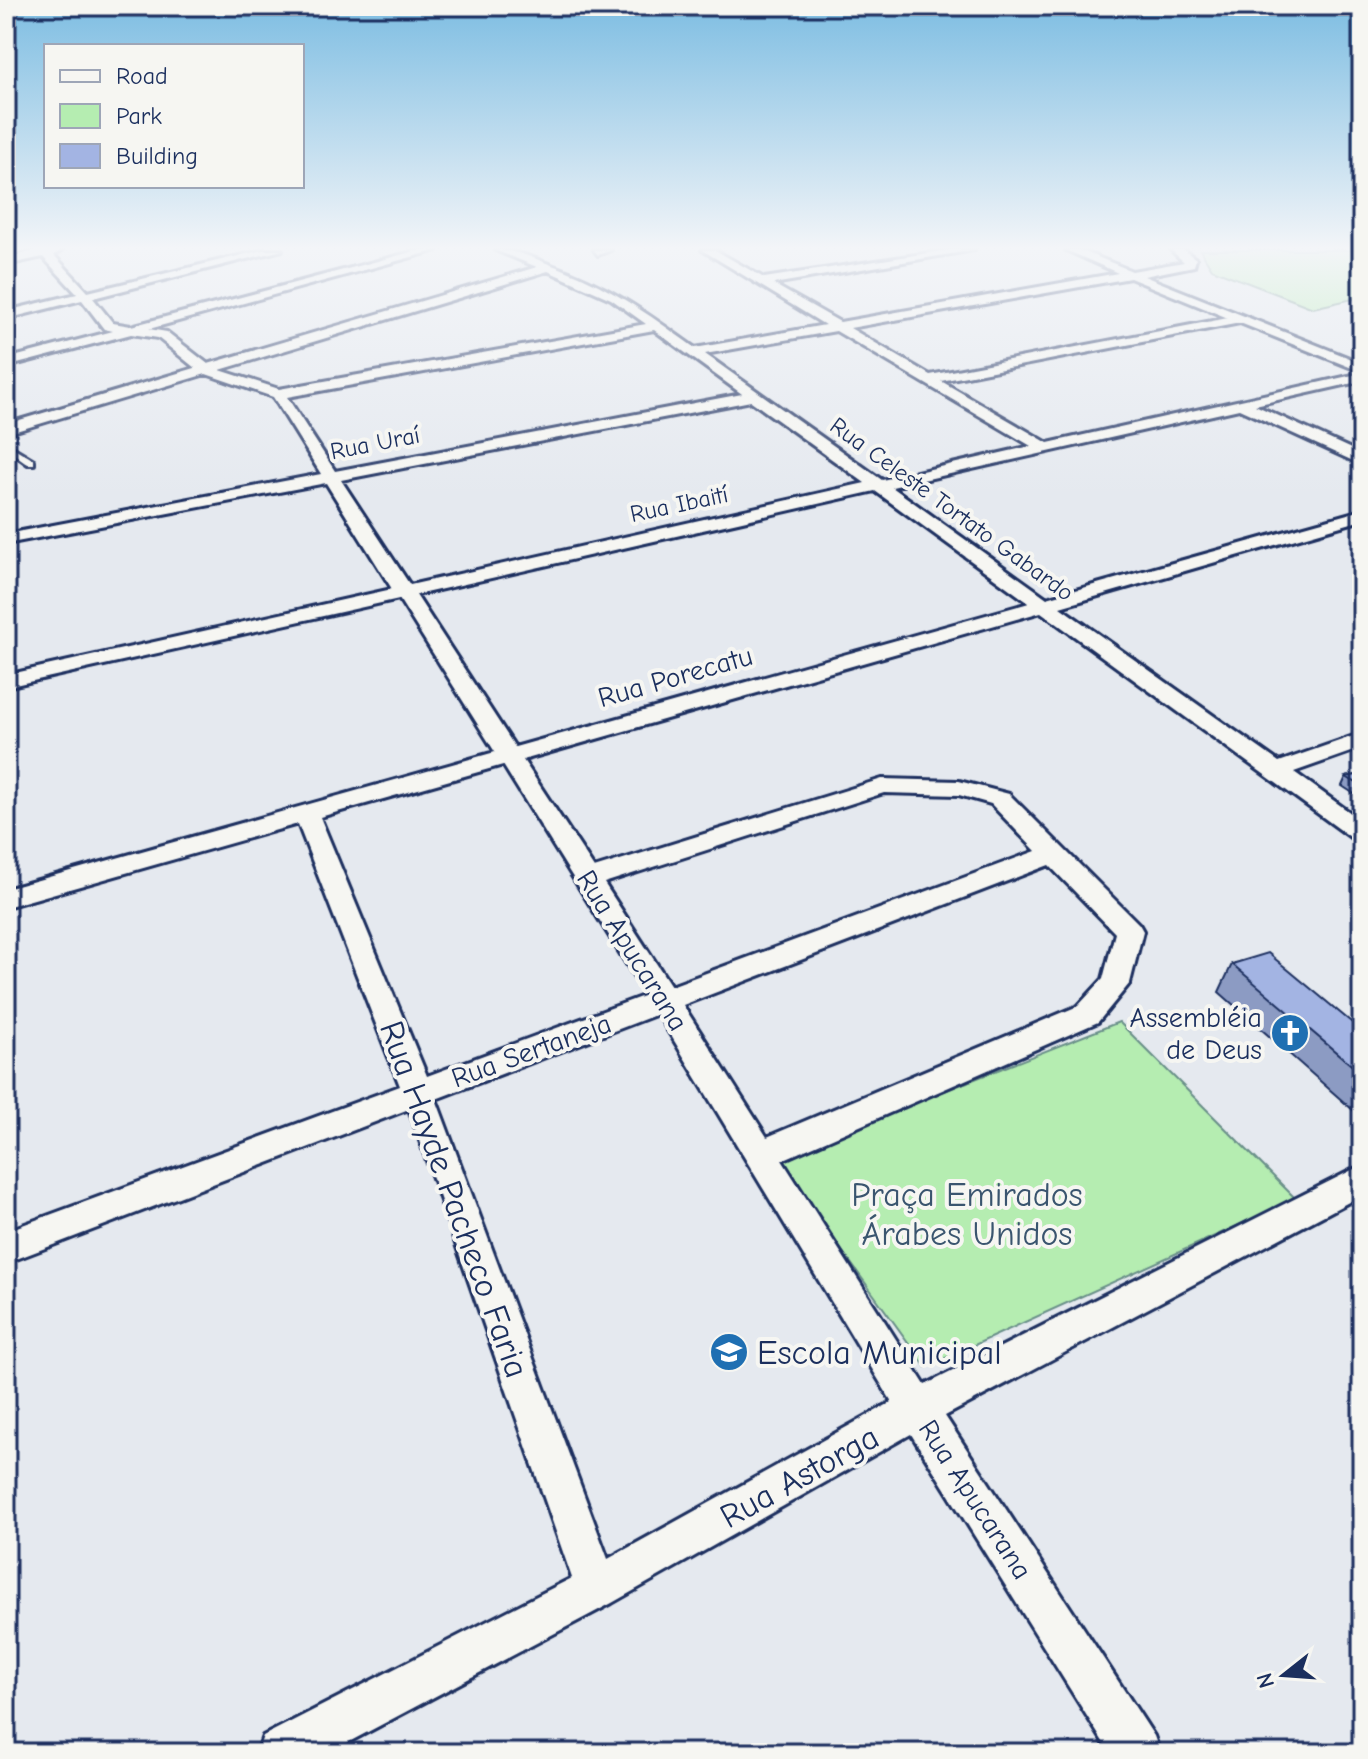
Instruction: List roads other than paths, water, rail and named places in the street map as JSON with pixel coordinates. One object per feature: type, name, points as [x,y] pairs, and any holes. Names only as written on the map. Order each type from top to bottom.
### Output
[{"type":"street","points":[[6,363],[121,332]]},
{"type":"street","points":[[143,332],[162,335],[205,369],[278,394],[623,332]]},
{"type":"street","points":[[6,429],[329,332]]},
{"type":"street","name":"Rua Celeste Tortato Gabardo","points":[[665,332],[1362,833]]},
{"type":"street","points":[[693,352],[806,332]]},
{"type":"street","points":[[850,332],[1047,449]]},
{"type":"street","points":[[926,380],[1174,332]]},
{"type":"street","points":[[1274,332],[1362,368]]},
{"type":"street","name":"Rua Ibaití","points":[[6,681],[405,589],[1362,377]]},
{"type":"street","name":"Rua Apucarana","points":[[278,394],[333,475],[1137,1753]]},
{"type":"street","name":"Rua Uraí","points":[[6,539],[754,396]]},
{"type":"street","points":[[1242,405],[1362,460]]},
{"type":"street","name":"Rua Porecatu","points":[[6,898],[1362,515]]},
{"type":"street","points":[[1275,771],[1362,740]]},
{"type":"street","points":[[588,879],[882,786],[959,788],[1000,799],[1129,931],[1116,983],[1088,1014],[762,1154]]},
{"type":"street","name":"Rua Hayde Pacheco Faria","points":[[306,812],[418,1091],[597,1588]]},
{"type":"street","name":"Rua Sertaneja","points":[[6,1247],[418,1091],[666,1002],[1056,853]]},
{"type":"street","name":"Rua Astorga","points":[[280,1753],[597,1588],[918,1409],[1362,1179]]},
{"type":"lane","points":[[6,445],[31,462]]},
{"type":"place","name":"Assembléia de Deus","points":[[1290,1033]]},
{"type":"place","name":"Escola Municipal","points":[[729,1352]]},
{"type":"park label","name":"Praça Emirados Árabes Unidos","points":[[967,1214]]}]
